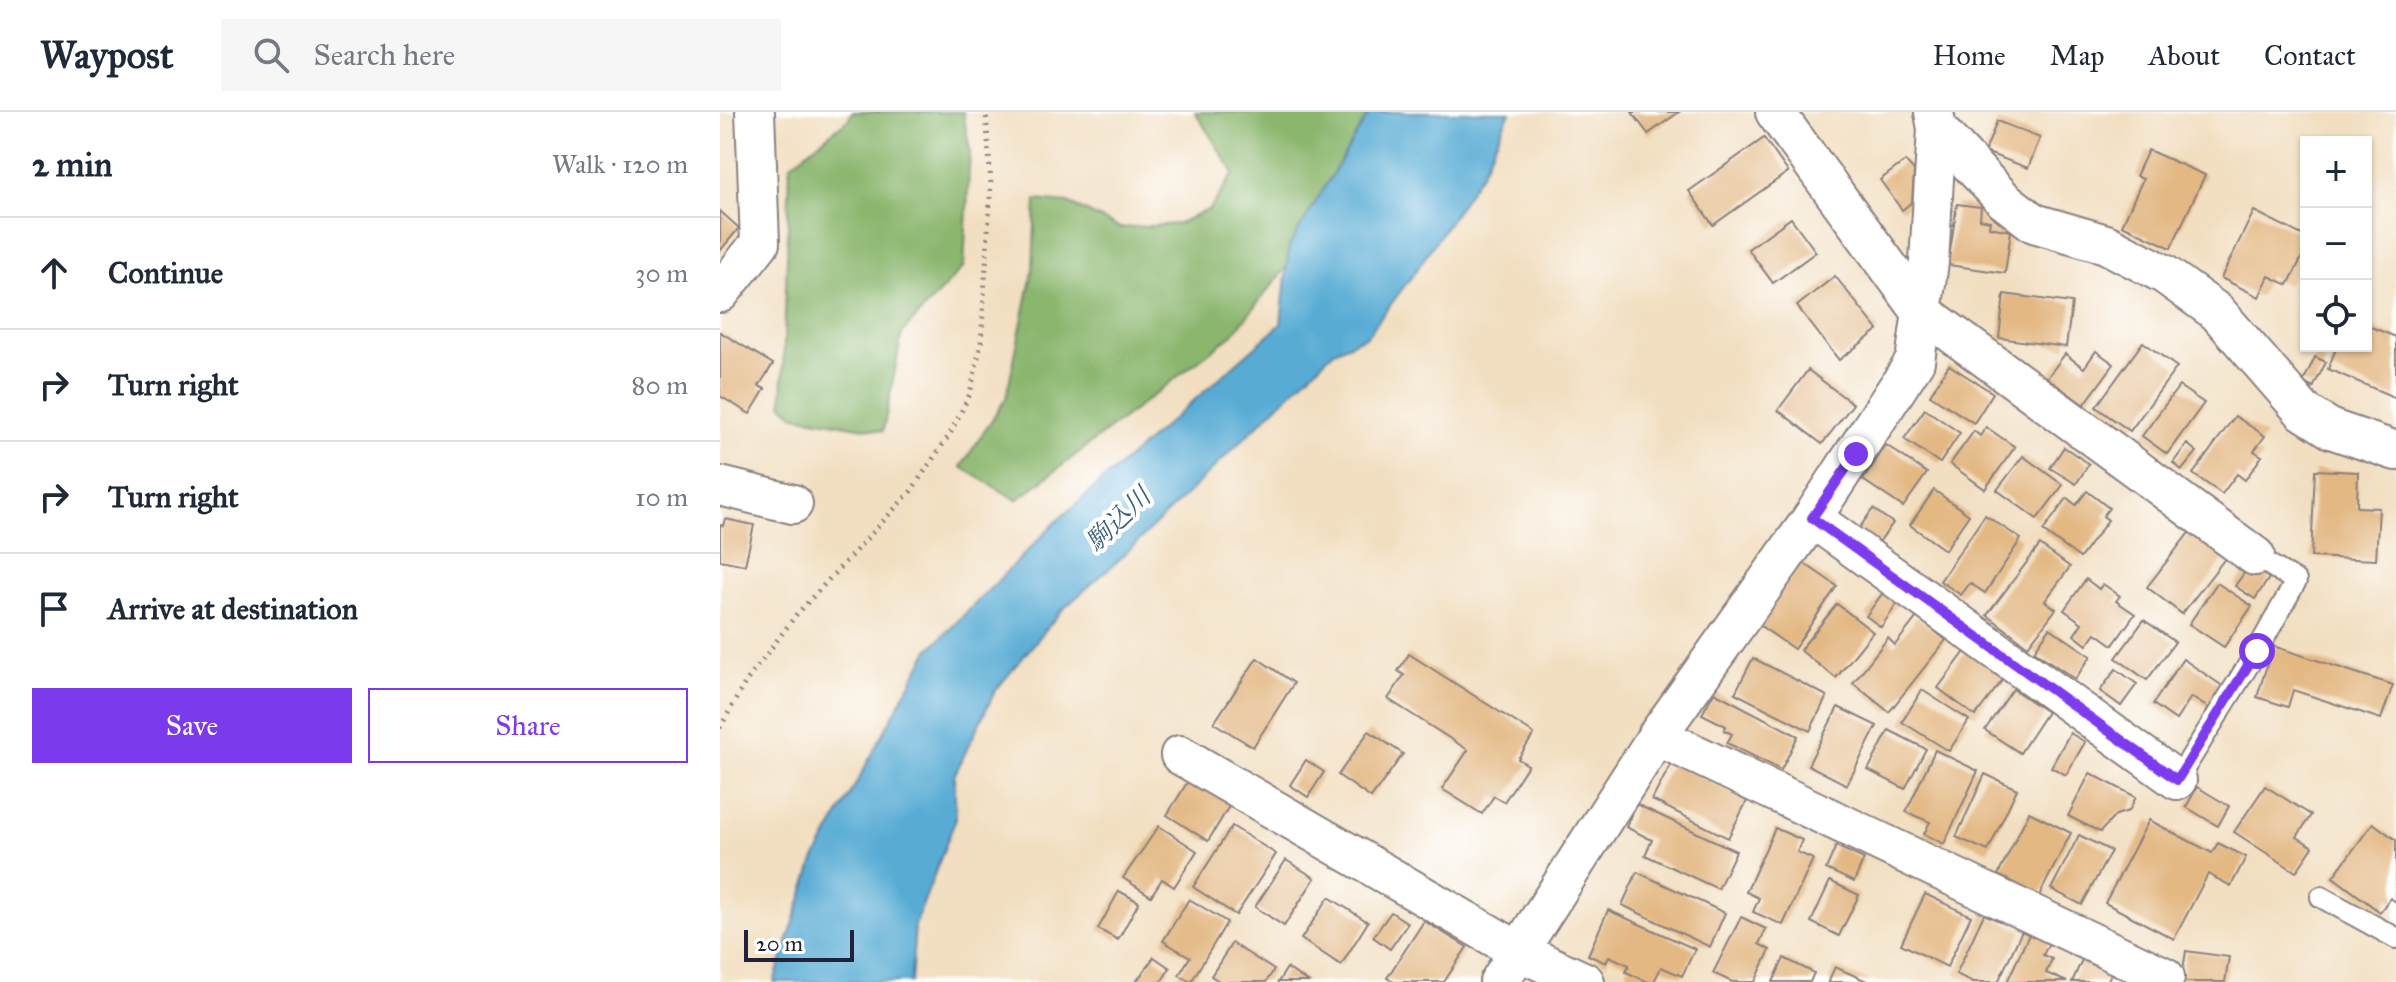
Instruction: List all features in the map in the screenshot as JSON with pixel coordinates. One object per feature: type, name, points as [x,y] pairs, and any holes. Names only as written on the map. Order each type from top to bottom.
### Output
[{"type":"street","points":[[720,293],[760,243],[755,112]]},
{"type":"street","points":[[1775,112],[1920,310],[2255,556]]},
{"type":"street","points":[[1509,967],[1657,736],[1812,518],[1915,361],[1929,262],[1935,121]]},
{"type":"street","points":[[1935,121],[2004,200],[2034,223],[2106,244],[2164,274],[2217,312],[2303,411],[2331,429],[2396,451]]},
{"type":"street","points":[[720,486],[793,504]]},
{"type":"street","points":[[1812,518],[2177,780]]},
{"type":"street","points":[[1657,736],[2165,977]]},
{"type":"street","points":[[1180,755],[1509,967],[1585,982]]},
{"type":"lane","points":[[2177,780],[2257,651],[2296,581],[2255,556]]},
{"type":"lane","points":[[2321,897],[2396,938]]},
{"type":"path","points":[[720,728],[745,683],[796,615],[911,491],[950,434],[970,394],[981,344],[991,184],[986,112]]},
{"type":"green space","points":[[852,112],[963,112],[970,151],[964,266],[902,333],[883,431],[796,416],[782,404],[790,165],[849,119]]},
{"type":"green space","points":[[1195,112],[1397,112],[1389,138],[1233,334],[1017,500],[961,467],[1006,398],[1033,269],[1036,200],[1068,203],[1120,228],[1178,224],[1210,209],[1234,173]]},
{"type":"water","name":"駒込川","points":[[1370,112],[1510,112],[1481,174],[1415,272],[1367,336],[1334,351],[1121,558],[1061,611],[995,691],[954,776],[956,818],[915,925],[911,982],[774,982],[814,861],[928,651],[1059,519],[1281,324],[1289,246]]},
{"type":"building","points":[[1632,112],[1679,112],[1648,134]]},
{"type":"building","points":[[1997,121],[2040,138],[2028,168],[1985,152]]},
{"type":"building","points":[[1764,138],[1788,172],[1713,225],[1689,191]]},
{"type":"building","points":[[2148,150],[2205,175],[2171,248],[2122,225],[2143,179],[2136,176]]},
{"type":"building","points":[[1905,161],[1914,171],[1912,202],[1902,210],[1880,180]]},
{"type":"building","points":[[1957,204],[1981,207],[1980,219],[1990,221],[1989,227],[2011,231],[2005,273],[1948,265]]},
{"type":"building","points":[[720,211],[739,228],[720,251]]},
{"type":"building","points":[[2254,211],[2300,234],[2300,261],[2288,285],[2269,276],[2259,297],[2221,278]]},
{"type":"building","points":[[1791,218],[1816,252],[1773,283],[1748,249]]},
{"type":"building","points":[[1835,276],[1878,330],[1839,360],[1797,306]]},
{"type":"building","points":[[2004,294],[2072,303],[2066,347],[1999,338]]},
{"type":"building","points":[[2372,327],[2396,337],[2396,398],[2328,369],[2335,352],[2372,352]]},
{"type":"building","points":[[720,332],[773,364],[759,386],[765,389],[750,414],[720,396]]},
{"type":"building","points":[[2143,342],[2177,367],[2130,431],[2096,407]]},
{"type":"building","points":[[2096,351],[2114,364],[2084,405],[2047,378],[2065,354],[2084,368]]},
{"type":"building","points":[[2315,357],[2326,362],[2313,388],[2303,382]]},
{"type":"building","points":[[1949,365],[1993,393],[1974,423],[1930,395]]},
{"type":"building","points":[[1808,370],[1853,404],[1822,444],[1778,410]]},
{"type":"building","points":[[2179,386],[2204,403],[2167,454],[2142,436]]},
{"type":"building","points":[[1925,409],[1960,433],[1940,463],[1904,439]]},
{"type":"building","points":[[2235,416],[2265,436],[2254,451],[2262,456],[2245,480],[2237,474],[2222,494],[2193,474]]},
{"type":"building","points":[[1986,427],[2015,447],[1985,489],[1950,464],[1974,431],[1980,436]]},
{"type":"building","points":[[2187,444],[2197,452],[2182,470],[2173,463]]},
{"type":"building","points":[[1886,445],[1927,473],[1903,507],[1863,480]]},
{"type":"building","points":[[2064,447],[2089,464],[2076,484],[2050,468]]},
{"type":"building","points":[[2023,456],[2063,485],[2037,519],[1997,490]]},
{"type":"building","points":[[2315,470],[2358,472],[2357,507],[2379,508],[2376,560],[2311,557]]},
{"type":"building","points":[[1934,490],[1969,515],[1945,550],[1910,525]]},
{"type":"building","points":[[2087,491],[2109,508],[2103,516],[2108,520],[2080,558],[2043,531],[2067,498],[2076,505]]},
{"type":"building","points":[[1873,509],[1893,523],[1877,545],[1857,531]]},
{"type":"building","points":[[1985,515],[2021,539],[1985,593],[1970,583],[1961,595],[1940,581]]},
{"type":"building","points":[[725,519],[754,525],[745,565],[720,560],[720,525],[723,526]]},
{"type":"building","points":[[2195,525],[2230,552],[2182,614],[2147,587]]},
{"type":"building","points":[[2040,545],[2070,567],[2045,601],[2056,609],[2028,646],[1987,615]]},
{"type":"building","points":[[1802,562],[1837,586],[1794,649],[1759,625]]},
{"type":"building","points":[[2249,566],[2269,578],[2255,599],[2235,586]]},
{"type":"building","points":[[2086,579],[2099,589],[2103,584],[2120,596],[2116,601],[2135,614],[2113,645],[2096,633],[2087,645],[2074,635],[2082,623],[2064,610]]},
{"type":"building","points":[[2217,583],[2252,606],[2224,647],[2189,624]]},
{"type":"building","points":[[1885,590],[1899,601],[1881,627],[1866,616]]},
{"type":"building","points":[[1837,604],[1873,632],[1836,678],[1800,650]]},
{"type":"building","points":[[1917,617],[1946,640],[1889,712],[1853,683],[1888,638],[1895,645]]},
{"type":"building","points":[[2144,620],[2175,642],[2147,680],[2116,658]]},
{"type":"building","points":[[2050,628],[2091,656],[2075,679],[2034,651]]},
{"type":"building","points":[[2273,646],[2393,685],[2381,719],[2293,690],[2288,707],[2257,697]]},
{"type":"building","points":[[1967,649],[2004,678],[1975,716],[1938,688]]},
{"type":"building","points":[[1409,654],[1534,734],[1518,759],[1528,765],[1504,802],[1494,796],[1482,814],[1442,789],[1468,750],[1388,699],[1404,675],[1398,671]]},
{"type":"building","points":[[1257,658],[1294,683],[1253,747],[1214,723]]},
{"type":"building","points":[[1753,658],[1827,696],[1810,731],[1735,693]]},
{"type":"building","points":[[2183,659],[2224,687],[2210,709],[2191,697],[2176,720],[2153,704]]},
{"type":"building","points":[[2116,669],[2137,684],[2121,706],[2100,691]]},
{"type":"building","points":[[2013,689],[2047,712],[2020,753],[1985,730]]},
{"type":"building","points":[[1922,690],[1969,720],[1949,751],[1902,722]]},
{"type":"building","points":[[1714,692],[1798,736],[1781,770],[1727,743],[1732,734],[1724,730],[1726,726],[1702,714]]},
{"type":"building","points":[[1838,707],[1877,726],[1847,785],[1808,765]]},
{"type":"building","points":[[1889,730],[1926,749],[1905,789],[1868,770]]},
{"type":"building","points":[[1369,731],[1403,754],[1371,798],[1338,775]]},
{"type":"building","points":[[2070,733],[2085,742],[2066,775],[2051,767]]},
{"type":"building","points":[[1935,750],[1978,771],[1944,844],[1924,834],[1930,822],[1906,812]]},
{"type":"building","points":[[1306,760],[1324,772],[1308,797],[1290,785]]},
{"type":"building","points":[[1672,762],[1747,801],[1728,838],[1652,800]]},
{"type":"building","points":[[2090,773],[2136,797],[2129,811],[2116,815],[2100,832],[2068,816]]},
{"type":"building","points":[[1985,774],[2017,789],[1988,851],[1956,837]]},
{"type":"building","points":[[1190,778],[1231,803],[1208,841],[1167,815]]},
{"type":"building","points":[[2265,786],[2311,815],[2297,837],[2313,847],[2296,872],[2234,832]]},
{"type":"building","points":[[2197,787],[2229,806],[2218,826],[2186,807]]},
{"type":"building","points":[[1636,804],[1736,851],[1718,889],[1645,855],[1652,840],[1626,827]]},
{"type":"building","points":[[2029,812],[2071,833],[2039,896],[1998,875]]},
{"type":"building","points":[[2149,820],[2212,853],[2218,843],[2246,857],[2231,886],[2208,874],[2174,939],[2105,903]]},
{"type":"building","points":[[2373,823],[2396,840],[2396,902],[2390,898],[2380,912],[2333,877]]},
{"type":"building","points":[[1159,826],[1197,851],[1174,887],[1162,879],[1151,896],[1123,878]]},
{"type":"building","points":[[1232,826],[1276,854],[1236,915],[1193,887]]},
{"type":"building","points":[[1775,828],[1802,840],[1797,852],[1813,859],[1783,925],[1753,912],[1759,898],[1746,892]]},
{"type":"building","points":[[2079,835],[2111,851],[2082,905],[2051,889]]},
{"type":"building","points":[[1836,846],[1864,859],[1854,882],[1826,869]]},
{"type":"building","points":[[1286,860],[1315,878],[1284,926],[1255,907]]},
{"type":"building","points":[[1637,872],[1725,913],[1710,947],[1622,905]]},
{"type":"building","points":[[1830,881],[1859,895],[1839,936],[1811,922]]},
{"type":"building","points":[[1119,891],[1139,902],[1118,940],[1098,929]]},
{"type":"building","points":[[1925,894],[1971,916],[1947,967],[1901,944]]},
{"type":"building","points":[[1329,897],[1368,922],[1341,965],[1301,939]]},
{"type":"building","points":[[1189,899],[1227,922],[1191,982],[1179,975],[1190,957],[1163,941]]},
{"type":"building","points":[[1608,910],[1695,949],[1682,976],[1661,967],[1654,982],[1648,982],[1626,972],[1629,965],[1609,956],[1606,963],[1588,955]]},
{"type":"building","points":[[1391,912],[1408,923],[1390,949],[1373,937]]},
{"type":"building","points":[[1984,914],[2022,931],[1998,982],[1973,982],[1956,974]]},
{"type":"building","points":[[1741,917],[1766,929],[1759,944],[1770,950],[1755,982],[1732,982],[1713,973]]},
{"type":"building","points":[[1424,921],[1467,947],[1444,982],[1394,982],[1387,978]]},
{"type":"building","points":[[2032,928],[2052,937],[2043,955],[2052,959],[2046,973],[2067,982],[2007,982]]},
{"type":"building","points":[[1232,943],[1274,970],[1266,982],[1221,982],[1211,976]]},
{"type":"building","points":[[2186,951],[2229,957],[2225,982],[2181,982]]},
{"type":"building","points":[[2084,955],[2114,968],[2107,982],[2072,982]]},
{"type":"building","points":[[1154,957],[1170,968],[1161,982],[1136,982]]},
{"type":"building","points":[[1784,958],[1814,973],[1810,982],[1773,982]]},
{"type":"building","points":[[1835,967],[1869,982],[1828,982]]},
{"type":"building","points":[[1287,968],[1308,982],[1278,982]]},
{"type":"route","points":[[1856,454],[1812,518],[2177,780],[2257,651]]}]
